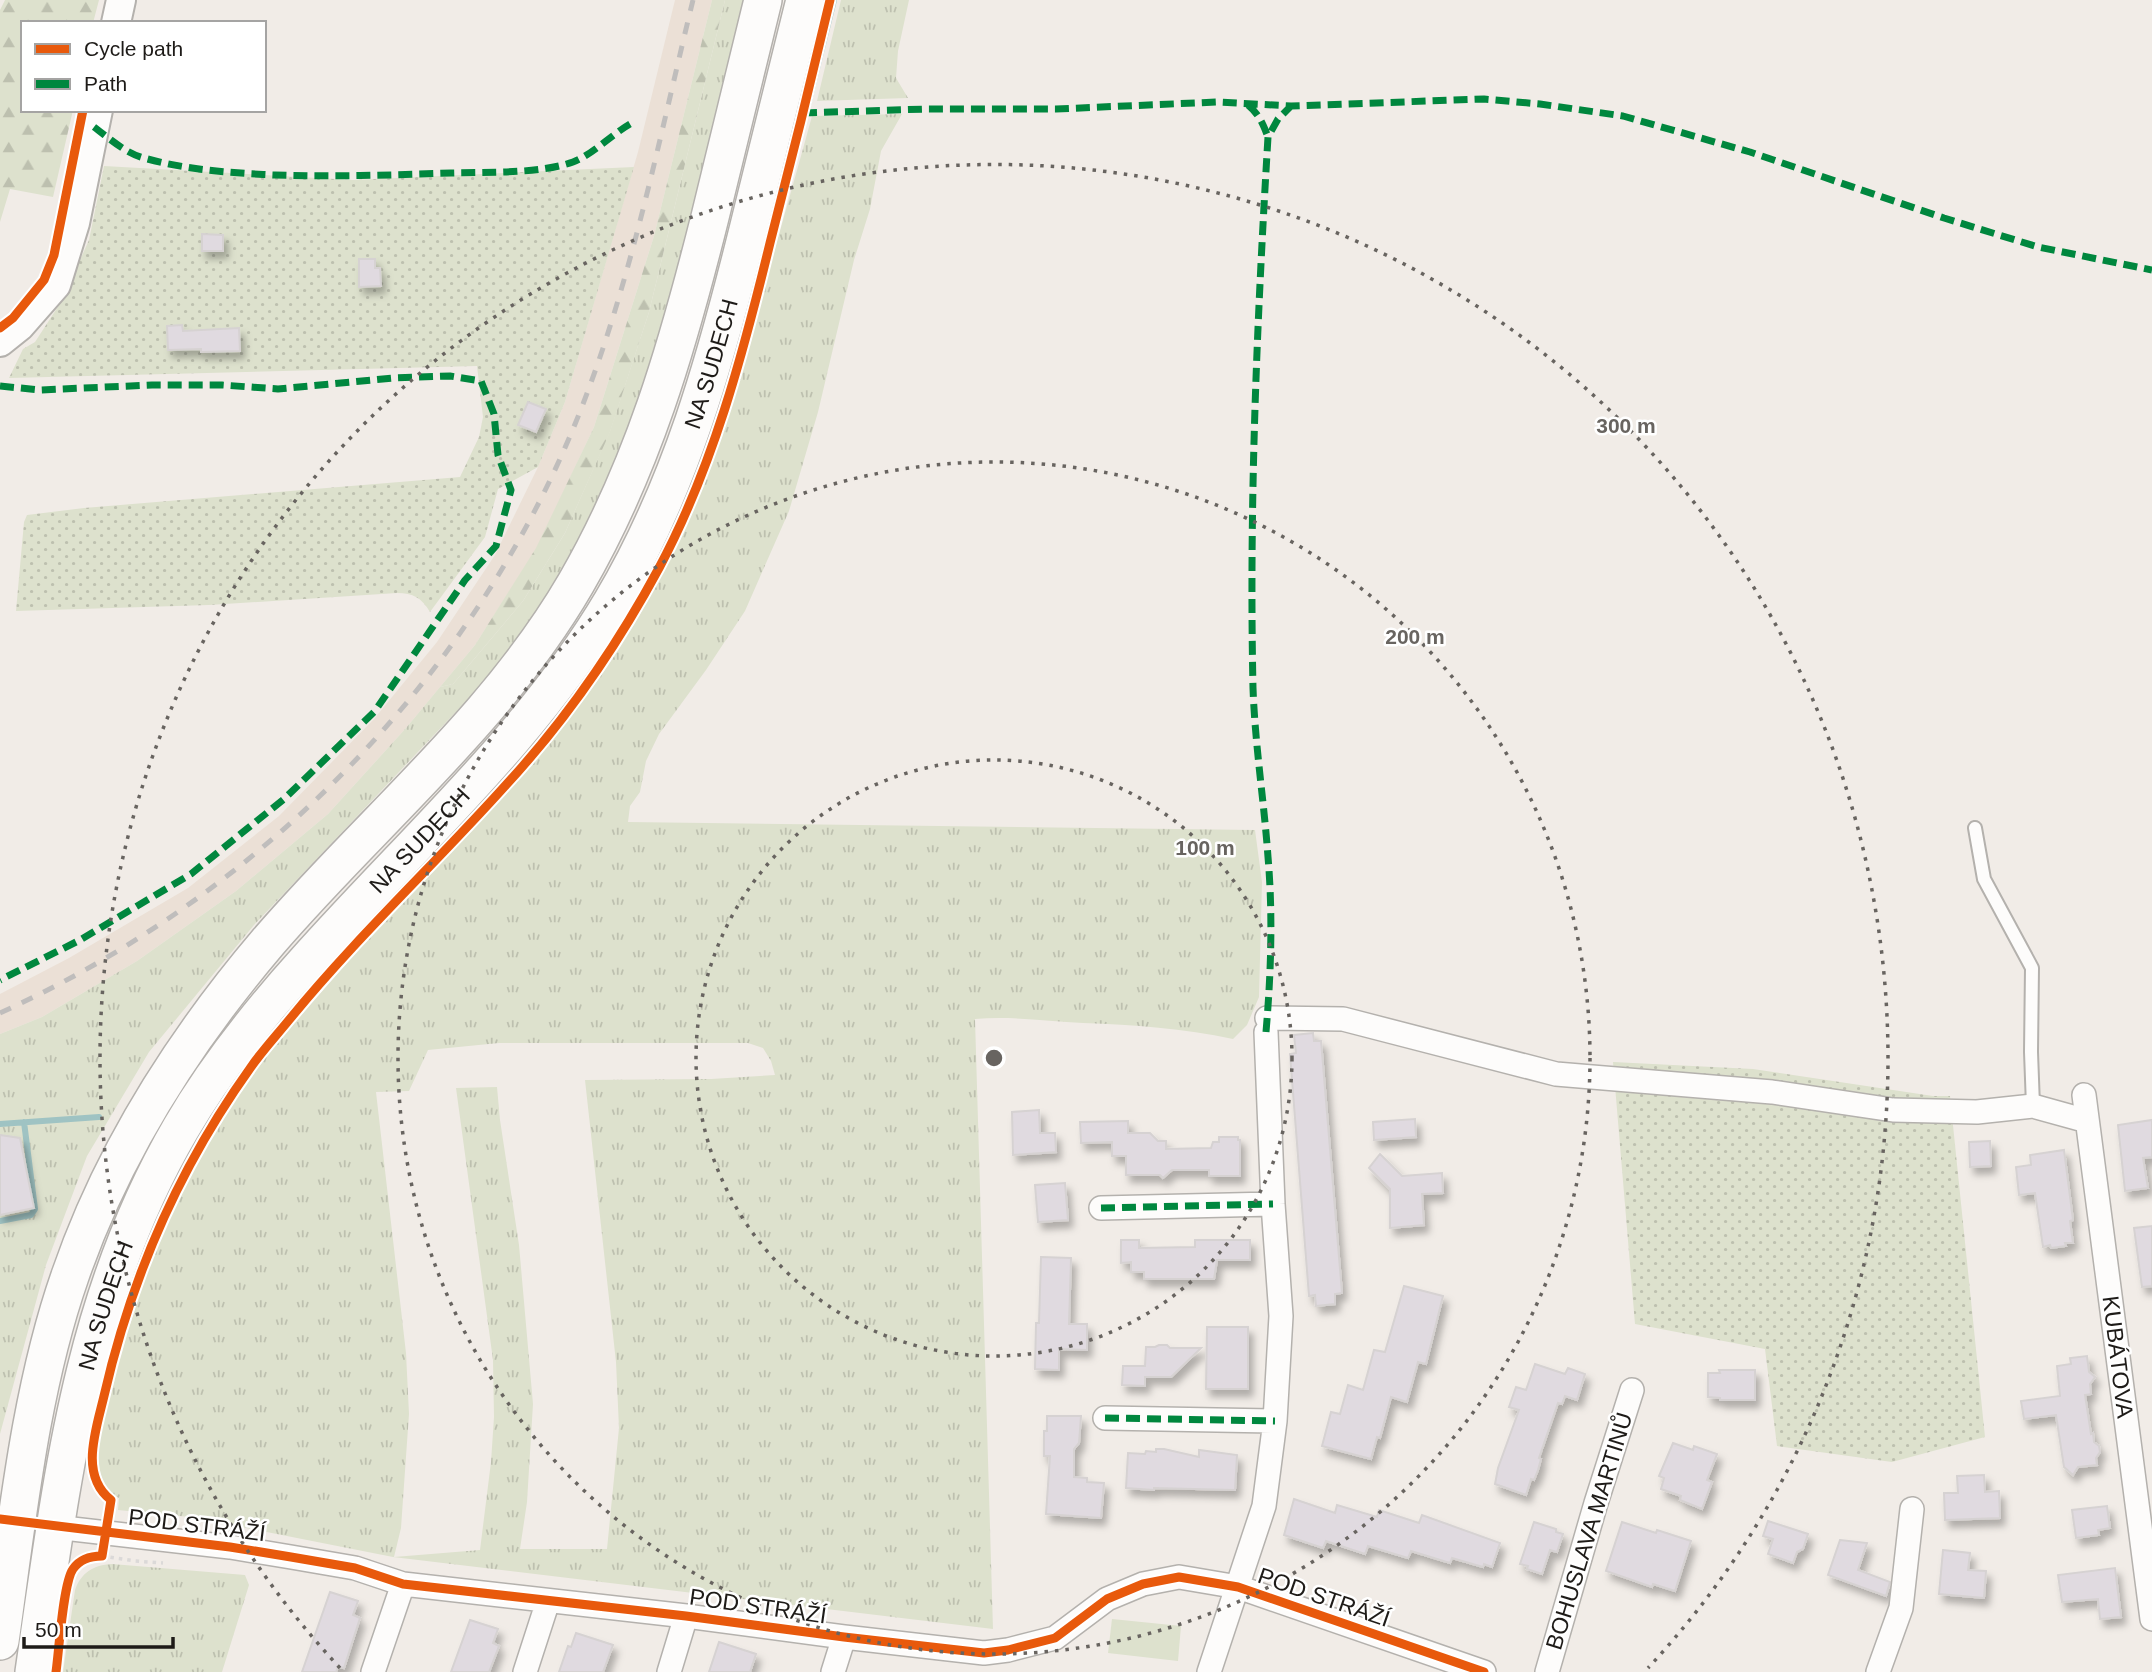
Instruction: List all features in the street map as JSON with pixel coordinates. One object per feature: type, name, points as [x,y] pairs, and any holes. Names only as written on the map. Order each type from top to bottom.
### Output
[{"type":"main road","name":"NA SUDECH","points":[[0,1641],[8,1520],[29,1442],[50,1345],[68,1280],[91,1219],[116,1165],[144,1112],[185,1048],[270,941],[449,750],[508,682],[546,630],[600,541],[641,451],[673,357],[763,0]]},
{"type":"main road","name":"NA SUDECH","points":[[34,1672],[69,1438],[87,1358],[127,1238],[152,1181],[217,1072],[303,965],[482,774],[544,701],[613,601],[660,511],[684,453],[712,368],[804,0]]},
{"type":"street","points":[[116,21],[121,0]]},
{"type":"street","points":[[0,342],[20,326],[56,285],[75,223],[98,112]]},
{"type":"street","points":[[1209,1672],[1264,1506],[1275,1421],[1281,1315],[1273,1204],[1267,1025],[1343,1019],[1556,1074],[1772,1092],[1893,1110],[1977,1112],[2033,1106],[2087,1121]]},
{"type":"street","name":"KUBÁTOVA","points":[[2084,1095],[2152,1619]]},
{"type":"street","points":[[1101,1208],[1273,1204]]},
{"type":"street","name":"BOHUSLAVA MARTINŮ","points":[[1547,1672],[1632,1390]]},
{"type":"street","points":[[1105,1418],[1275,1421]]},
{"type":"street","points":[[1878,1672],[1901,1608],[1912,1509]]},
{"type":"street","name":"POD STRÁŽÍ","points":[[8,1520],[230,1547],[355,1568],[403,1584],[687,1616],[844,1637],[981,1662],[1008,1650],[1055,1637],[1107,1599],[1143,1584],[1179,1577],[1238,1587],[1484,1672]]},
{"type":"street","points":[[373,1672],[403,1584]]},
{"type":"street","points":[[525,1672],[548,1601]]},
{"type":"street","name":"POD STRÁŽÍ","points":[[669,1672],[687,1616]]},
{"type":"street","name":"POD STRÁŽÍ","points":[[833,1672],[844,1637]]},
{"type":"lane","points":[[1975,828],[1984,878],[2032,968],[2033,1106]]},
{"type":"path","points":[[94,1556],[102,1556],[106,1533]]},
{"type":"shaded area","points":[[675,0],[712,0],[654,236],[594,427],[537,548],[475,645],[406,728],[328,814],[236,891],[137,961],[42,1017],[0,1034],[0,994],[69,958],[188,888],[279,816],[374,719],[437,642],[495,555],[538,467],[565,402],[638,152]]},
{"type":"green space","points":[[5,0],[99,0],[94,21],[21,21],[21,112],[73,112],[53,197],[10,189],[0,222],[0,10]]},
{"type":"green space","points":[[712,0],[725,0],[649,312],[610,432],[565,533],[523,601],[453,684],[440,687],[475,645],[536,548],[594,427],[654,236]]},
{"type":"green space","points":[[725,0],[747,0],[692,225],[649,378],[589,528],[551,593],[508,657],[254,925],[149,1052],[87,1156],[46,1265],[0,1434],[0,1034],[42,1017],[137,961],[236,891],[328,814],[440,687],[453,684],[523,601],[565,533],[610,431],[649,312]]},
{"type":"green space","points":[[841,0],[909,0],[898,51],[896,78],[908,98],[817,101]]},
{"type":"green space","points":[[902,114],[881,151],[870,209],[854,260],[818,412],[789,511],[745,611],[659,734],[646,761],[640,792],[630,806],[628,822],[1255,830],[1262,882],[1259,997],[1247,1025],[1233,1039],[1140,1026],[1016,1018],[975,1019],[993,1629],[393,1557],[190,1517],[118,1510],[119,1498],[99,1477],[96,1449],[146,1274],[168,1220],[211,1137],[268,1054],[374,932],[525,771],[590,690],[647,602],[687,523],[723,431],[812,116]],"holes":[[[499,1043],[748,1043],[763,1048],[775,1075],[711,1079],[585,1080],[616,1362],[619,1428],[607,1549],[520,1549],[527,1502],[533,1404],[519,1245],[497,1087],[456,1088],[493,1360],[494,1417],[491,1462],[480,1550],[394,1557],[401,1528],[409,1414],[406,1353],[376,1092],[409,1091],[428,1050]]]},
{"type":"green space","points":[[104,166],[353,180],[634,167],[565,402],[538,467],[498,489],[485,537],[430,612],[416,597],[397,593],[209,605],[16,611],[24,522],[27,515],[460,477],[479,437],[483,417],[477,366],[9,378],[23,349],[35,342],[61,302],[89,240]]},
{"type":"green space","points":[[1613,1062],[1753,1069],[1933,1096],[1950,1096],[1985,1437],[1892,1462],[1777,1446],[1765,1349],[1635,1324]]},
{"type":"green space","points":[[112,1564],[245,1575],[249,1585],[222,1672],[63,1672],[75,1590],[89,1571]]},
{"type":"green space","points":[[1112,1619],[1181,1626],[1178,1661],[1108,1653]]},
{"type":"building","points":[[202,234],[223,235],[223,251],[202,251]]},
{"type":"building","points":[[359,259],[375,259],[375,268],[380,268],[381,286],[359,287]]},
{"type":"building","points":[[182,325],[183,331],[239,328],[240,351],[168,350],[167,326]]},
{"type":"building","points":[[528,402],[546,409],[536,432],[518,425]]},
{"type":"building","points":[[1313,1033],[1314,1041],[1321,1041],[1342,1293],[1335,1294],[1335,1304],[1316,1306],[1315,1295],[1309,1296],[1290,1054],[1296,1053],[1294,1035]]},
{"type":"building","points":[[1039,1110],[1040,1133],[1055,1133],[1056,1152],[1013,1155],[1012,1112]]},
{"type":"building","points":[[1415,1119],[1416,1137],[1374,1140],[1373,1122]]},
{"type":"building","points":[[2152,1120],[2152,1157],[2143,1158],[2148,1188],[2125,1191],[2118,1125]]},
{"type":"building","points":[[1128,1121],[1128,1133],[1150,1133],[1158,1141],[1166,1141],[1166,1149],[1211,1148],[1213,1142],[1219,1142],[1219,1137],[1238,1137],[1240,1176],[1209,1176],[1209,1170],[1172,1170],[1163,1178],[1160,1175],[1126,1175],[1126,1156],[1112,1156],[1112,1142],[1081,1143],[1080,1122]]},
{"type":"building","points":[[0,1135],[20,1138],[34,1208],[0,1215]]},
{"type":"building","points":[[1990,1141],[1991,1166],[1970,1167],[1969,1142]]},
{"type":"building","points":[[2064,1150],[2073,1220],[2070,1221],[2073,1243],[2043,1247],[2035,1193],[2019,1195],[2016,1167],[2031,1165],[2030,1155]]},
{"type":"building","points":[[1380,1154],[1402,1176],[1442,1173],[1443,1193],[1422,1194],[1424,1225],[1390,1228],[1390,1189],[1369,1168]]},
{"type":"building","points":[[1065,1183],[1068,1220],[1038,1222],[1035,1185]]},
{"type":"building","points":[[2152,1226],[2152,1286],[2142,1287],[2134,1228]]},
{"type":"building","points":[[1121,1240],[1139,1240],[1139,1248],[1195,1247],[1195,1240],[1250,1240],[1250,1260],[1217,1260],[1214,1279],[1144,1279],[1144,1272],[1131,1272],[1131,1262],[1121,1263]]},
{"type":"building","points":[[1041,1257],[1071,1258],[1069,1324],[1087,1324],[1087,1350],[1059,1349],[1059,1370],[1035,1369]]},
{"type":"building","points":[[1404,1286],[1443,1296],[1426,1364],[1418,1362],[1407,1402],[1391,1397],[1380,1438],[1377,1437],[1371,1459],[1322,1446],[1331,1412],[1340,1414],[1348,1385],[1363,1390],[1374,1350],[1385,1352]]},
{"type":"building","points":[[1207,1327],[1248,1327],[1248,1389],[1206,1389]]},
{"type":"building","points":[[1167,1345],[1170,1348],[1201,1348],[1171,1377],[1145,1377],[1145,1386],[1122,1385],[1123,1366],[1145,1366],[1146,1347]]},
{"type":"building","points":[[2087,1356],[2089,1372],[2095,1377],[2090,1384],[2091,1394],[2085,1395],[2091,1434],[2093,1433],[2094,1442],[2099,1446],[2100,1452],[2096,1458],[2097,1465],[2078,1467],[2073,1475],[2064,1467],[2056,1415],[2024,1419],[2021,1401],[2060,1396],[2057,1366],[2071,1364],[2070,1358]]},
{"type":"building","points":[[1535,1364],[1565,1374],[1568,1368],[1585,1374],[1577,1400],[1565,1396],[1562,1404],[1558,1403],[1539,1458],[1538,1470],[1534,1480],[1531,1479],[1526,1495],[1495,1484],[1519,1410],[1509,1407],[1516,1387],[1526,1390]]},
{"type":"building","points":[[1719,1370],[1755,1370],[1755,1400],[1720,1400],[1708,1397],[1708,1373],[1720,1373]]},
{"type":"building","points":[[1047,1416],[1081,1416],[1079,1443],[1074,1449],[1074,1477],[1087,1478],[1087,1482],[1104,1483],[1101,1518],[1046,1514],[1050,1456],[1044,1456]]},
{"type":"building","points":[[1673,1443],[1693,1450],[1694,1446],[1717,1454],[1707,1480],[1712,1482],[1702,1509],[1680,1500],[1681,1496],[1661,1489],[1664,1478],[1659,1476]]},
{"type":"building","points":[[1156,1449],[1199,1457],[1199,1450],[1237,1455],[1235,1490],[1126,1488],[1128,1453],[1145,1454],[1146,1451],[1156,1452]]},
{"type":"building","points":[[1984,1475],[1985,1492],[1999,1491],[2000,1518],[1945,1520],[1944,1493],[1958,1493],[1957,1476]]},
{"type":"building","points":[[1294,1499],[1335,1513],[1337,1505],[1377,1517],[1379,1510],[1419,1523],[1422,1515],[1500,1543],[1492,1567],[1452,1558],[1450,1563],[1411,1551],[1408,1558],[1368,1546],[1365,1554],[1326,1541],[1323,1548],[1284,1535]]},
{"type":"building","points":[[2107,1506],[2110,1528],[2098,1530],[2099,1535],[2076,1538],[2072,1510]]},
{"type":"building","points":[[1768,1521],[1808,1534],[1803,1549],[1797,1552],[1793,1563],[1768,1554],[1773,1539],[1763,1536]]},
{"type":"building","points":[[1534,1522],[1563,1534],[1557,1552],[1550,1550],[1542,1574],[1520,1564]]},
{"type":"building","points":[[1622,1522],[1691,1541],[1675,1591],[1653,1584],[1652,1587],[1606,1571]]},
{"type":"building","points":[[1840,1540],[1867,1543],[1858,1570],[1890,1582],[1886,1596],[1828,1575]]},
{"type":"building","points":[[1943,1550],[1970,1553],[1968,1570],[1986,1571],[1984,1598],[1939,1594]]},
{"type":"building","points":[[2115,1568],[2121,1617],[2100,1619],[2098,1599],[2062,1602],[2058,1575]]},
{"type":"building","points":[[330,1592],[358,1601],[353,1615],[360,1618],[344,1668],[338,1667],[336,1672],[302,1672]]},
{"type":"building","points":[[470,1620],[498,1629],[493,1643],[499,1646],[489,1672],[451,1672]]},
{"type":"building","points":[[576,1633],[613,1645],[603,1672],[559,1672],[568,1646],[571,1647]]},
{"type":"building","points":[[719,1642],[756,1654],[750,1672],[709,1672]]},
{"type":"waterway","points":[[808,105],[834,0]]},
{"type":"waterway","points":[[0,1124],[99,1117]]},
{"type":"waterway","points":[[0,1221],[31,1215],[35,1209],[24,1122]]},
{"type":"railway","points":[[0,1013],[96,964],[187,906],[272,839],[351,765],[422,684],[485,596],[539,503],[583,404],[601,355],[631,255],[693,0]]},
{"type":"marked path","points":[[803,113],[1056,109],[1217,102],[1291,106],[1484,99],[1540,104],[1623,116],[1750,152],[2038,247],[2152,270]]},
{"type":"marked path","points":[[1248,105],[1255,112],[1268,137]]},
{"type":"marked path","points":[[1266,1032],[1270,901],[1253,688],[1255,412],[1268,137],[1278,119],[1291,106]]},
{"type":"marked path","points":[[94,127],[130,153],[176,165],[242,173],[341,176],[545,169],[580,159],[630,124]]},
{"type":"marked path","points":[[0,386],[40,390],[152,385],[222,385],[278,389],[394,378],[450,376],[481,381],[494,414],[498,455],[511,490],[496,546],[465,580],[375,711],[284,799],[191,874],[80,940],[0,980]]},
{"type":"marked path","points":[[1101,1208],[1273,1204]]},
{"type":"marked path","points":[[1105,1418],[1275,1421]]},
{"type":"cycle path","points":[[56,1672],[64,1602],[73,1569],[82,1560],[102,1556],[111,1500],[101,1490],[95,1478],[92,1451],[94,1437],[128,1309],[161,1224],[202,1144],[255,1061],[341,960],[527,761],[569,709],[608,654],[659,568],[695,490],[725,409],[786,182],[830,0]]},
{"type":"cycle path","points":[[0,328],[13,318],[44,280],[54,255],[83,112]]},
{"type":"cycle path","points":[[0,1519],[230,1547],[355,1568],[403,1584],[984,1653],[1055,1638],[1107,1599],[1143,1584],[1179,1577],[1238,1587],[1484,1672]]}]
